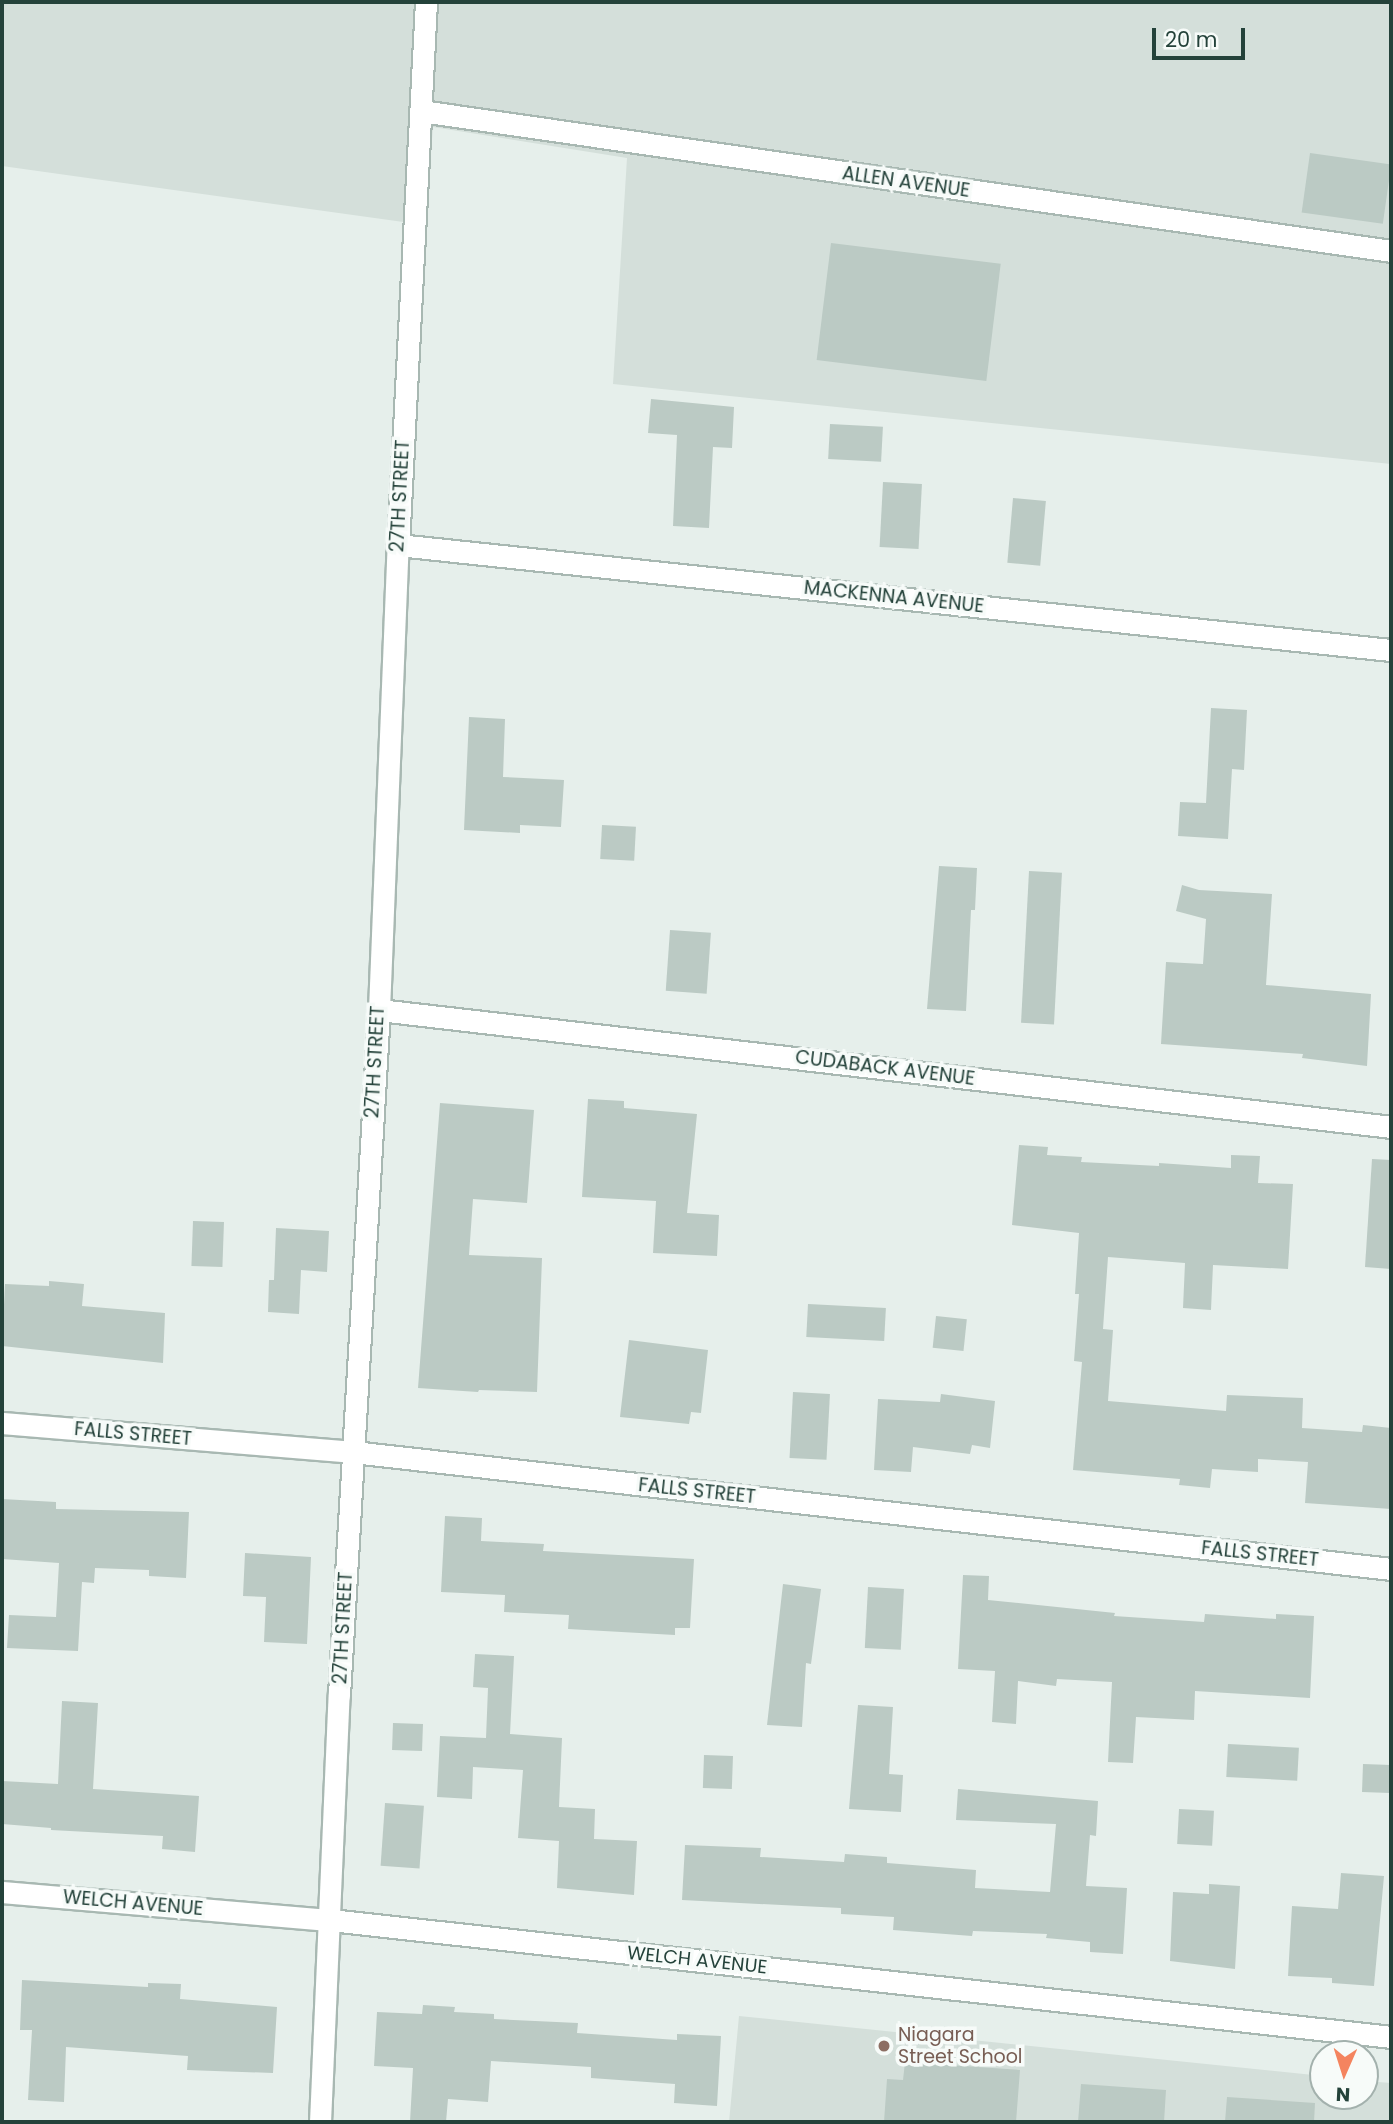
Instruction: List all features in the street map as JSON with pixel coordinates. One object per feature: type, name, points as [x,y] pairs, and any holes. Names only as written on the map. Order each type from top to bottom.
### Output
[{"type":"street","name":"27TH STREET","points":[[320,2122],[339,1695],[379,1010],[398,545],[426,2]]},
{"type":"street","name":"ALLEN AVENUE","points":[[421,111],[1391,251]]},
{"type":"street","name":"MACKENNA AVENUE","points":[[398,545],[1391,650]]},
{"type":"street","name":"CUDABACK AVENUE","points":[[379,1010],[1391,1127]]},
{"type":"street","name":"FALLS STREET","points":[[2,1423],[353,1452],[1391,1569]]},
{"type":"street","name":"WELCH AVENUE","points":[[2,1892],[330,1920],[1391,2037]]},
{"type":"shaded area","points":[[2,2],[1391,2],[1391,464],[613,384],[627,158],[433,127],[425,225],[2,166]]},
{"type":"shaded area","name":"Niagara Street School","points":[[739,2016],[1309,2075],[1309,2110],[1379,2110],[1379,2082],[1391,2083],[1391,2122],[729,2122]]},
{"type":"building","points":[[1310,153],[1391,164],[1383,224],[1302,212]]},
{"type":"building","points":[[831,243],[1001,264],[986,381],[817,360]]},
{"type":"building","points":[[651,399],[734,407],[732,448],[713,447],[709,528],[673,526],[677,435],[648,433]]},
{"type":"building","points":[[830,424],[883,427],[881,462],[828,459]]},
{"type":"building","points":[[883,482],[922,484],[919,549],[880,547]]},
{"type":"building","points":[[1013,498],[1046,501],[1040,566],[1007,563]]},
{"type":"building","points":[[1211,708],[1247,710],[1244,770],[1232,769],[1228,839],[1178,836],[1180,802],[1206,803]]},
{"type":"building","points":[[469,717],[505,719],[503,777],[564,780],[561,827],[520,825],[520,833],[464,830]]},
{"type":"building","points":[[602,825],[636,827],[634,861],[600,859]]},
{"type":"building","points":[[939,866],[977,868],[975,910],[971,910],[966,1011],[927,1009]]},
{"type":"building","points":[[1029,871],[1062,873],[1054,1025],[1021,1023]]},
{"type":"building","points":[[1182,885],[1199,890],[1272,894],[1266,985],[1371,994],[1367,1066],[1302,1058],[1303,1054],[1161,1044],[1166,962],[1203,964],[1206,919],[1176,911]]},
{"type":"building","points":[[670,930],[711,933],[707,994],[666,991]]},
{"type":"building","points":[[588,1099],[624,1101],[624,1108],[697,1114],[687,1213],[719,1215],[717,1256],[653,1253],[656,1201],[582,1197]]},
{"type":"building","points":[[440,1103],[534,1110],[527,1203],[473,1199],[469,1255],[542,1258],[537,1392],[418,1388]]},
{"type":"building","points":[[1019,1145],[1048,1147],[1047,1155],[1082,1157],[1081,1162],[1159,1166],[1159,1163],[1231,1168],[1231,1155],[1260,1156],[1258,1183],[1293,1184],[1288,1269],[1213,1265],[1211,1310],[1183,1308],[1185,1263],[1108,1257],[1103,1329],[1113,1330],[1108,1401],[1226,1411],[1227,1395],[1303,1398],[1302,1428],[1362,1432],[1363,1425],[1391,1428],[1391,1509],[1305,1503],[1308,1462],[1258,1459],[1258,1472],[1212,1469],[1210,1488],[1179,1485],[1180,1479],[1073,1470],[1082,1362],[1074,1361],[1079,1294],[1075,1294],[1079,1233],[1012,1225]]},
{"type":"building","points":[[1372,1159],[1391,1160],[1391,1269],[1365,1267]]},
{"type":"building","points":[[193,1221],[224,1222],[222,1267],[191,1266]]},
{"type":"building","points":[[276,1228],[329,1231],[327,1272],[301,1270],[299,1314],[268,1312],[269,1280],[274,1280]]},
{"type":"building","points":[[49,1281],[84,1284],[82,1306],[165,1313],[163,1363],[2,1346],[5,1284],[49,1286]]},
{"type":"building","points":[[808,1304],[886,1308],[884,1341],[806,1337]]},
{"type":"building","points":[[936,1316],[967,1319],[963,1351],[933,1348]]},
{"type":"building","points":[[629,1340],[708,1350],[701,1413],[691,1412],[689,1424],[620,1417]]},
{"type":"building","points":[[793,1392],[830,1394],[826,1460],[790,1458]]},
{"type":"building","points":[[941,1394],[995,1401],[990,1448],[972,1445],[970,1454],[913,1447],[911,1472],[874,1470],[878,1399],[940,1402]]},
{"type":"building","points":[[2,1499],[56,1502],[56,1509],[189,1512],[186,1578],[149,1576],[149,1570],[95,1568],[94,1583],[82,1582],[78,1651],[7,1648],[9,1615],[56,1617],[59,1563],[2,1559]]},
{"type":"building","points":[[445,1516],[482,1518],[481,1541],[544,1544],[543,1551],[694,1559],[690,1628],[675,1628],[675,1635],[568,1629],[569,1615],[504,1612],[505,1595],[441,1592]]},
{"type":"building","points":[[245,1553],[311,1557],[307,1644],[264,1642],[266,1597],[243,1596]]},
{"type":"building","points":[[963,1575],[989,1576],[988,1600],[1115,1613],[1114,1616],[1204,1622],[1205,1614],[1276,1619],[1276,1614],[1314,1616],[1310,1698],[1195,1691],[1194,1720],[1136,1717],[1133,1763],[1108,1762],[1112,1682],[1057,1679],[1056,1686],[1018,1681],[1016,1724],[992,1722],[995,1671],[958,1669]]},
{"type":"building","points":[[783,1584],[821,1589],[811,1664],[806,1663],[802,1727],[767,1725]]},
{"type":"building","points":[[868,1587],[904,1589],[901,1650],[865,1648]]},
{"type":"building","points":[[475,1654],[514,1656],[510,1734],[562,1738],[559,1807],[595,1809],[594,1839],[637,1841],[634,1895],[557,1888],[559,1841],[518,1838],[523,1770],[473,1767],[472,1799],[437,1797],[440,1736],[486,1738],[488,1688],[473,1687]]},
{"type":"building","points":[[62,1701],[98,1703],[93,1789],[199,1796],[195,1852],[162,1849],[163,1836],[51,1830],[2,1824],[2,1781],[58,1784]]},
{"type":"building","points":[[858,1705],[893,1707],[889,1774],[903,1775],[901,1812],[849,1809]]},
{"type":"building","points":[[393,1723],[423,1724],[422,1751],[392,1750]]},
{"type":"building","points":[[1228,1744],[1299,1748],[1297,1781],[1226,1777]]},
{"type":"building","points":[[704,1755],[733,1756],[732,1789],[703,1788]]},
{"type":"building","points":[[1363,1764],[1391,1765],[1390,1793],[1362,1792]]},
{"type":"building","points":[[958,1789],[1098,1801],[1096,1836],[1090,1835],[1086,1886],[1127,1888],[1123,1954],[1090,1952],[1090,1942],[1046,1938],[1047,1934],[973,1931],[972,1936],[893,1930],[894,1917],[841,1914],[841,1908],[682,1900],[685,1845],[761,1848],[760,1857],[844,1862],[845,1854],[887,1857],[887,1863],[976,1870],[975,1888],[1050,1892],[1056,1824],[956,1820]]},
{"type":"building","points":[[385,1803],[424,1806],[420,1869],[381,1866]]},
{"type":"building","points":[[1179,1809],[1214,1811],[1212,1846],[1177,1844]]},
{"type":"building","points":[[1341,1873],[1384,1876],[1374,1986],[1332,1983],[1332,1978],[1288,1976],[1292,1906],[1338,1909]]},
{"type":"building","points":[[1209,1884],[1240,1886],[1235,1969],[1170,1961],[1173,1892],[1209,1894]]},
{"type":"building","points":[[22,1980],[148,1987],[148,1983],[181,1984],[180,1999],[277,2007],[273,2073],[187,2070],[188,2056],[66,2047],[64,2102],[28,2100],[32,2030],[20,2030]]},
{"type":"building","points":[[423,2005],[455,2007],[454,2012],[494,2014],[494,2019],[578,2023],[577,2033],[677,2040],[677,2034],[721,2036],[717,2106],[674,2103],[675,2084],[591,2078],[591,2067],[491,2061],[488,2102],[448,2099],[446,2122],[410,2122],[413,2068],[374,2066],[377,2012],[422,2014]]},
{"type":"building","points":[[905,2062],[1020,2070],[1016,2122],[884,2122],[887,2079],[903,2080]]},
{"type":"building","points":[[1081,2084],[1166,2090],[1164,2122],[1078,2122]]},
{"type":"building","points":[[1227,2097],[1309,2103],[1309,2110],[1315,2110],[1314,2122],[1225,2122]]},
{"type":"place","name":"Niagara Street School","points":[[884,2046]]}]
